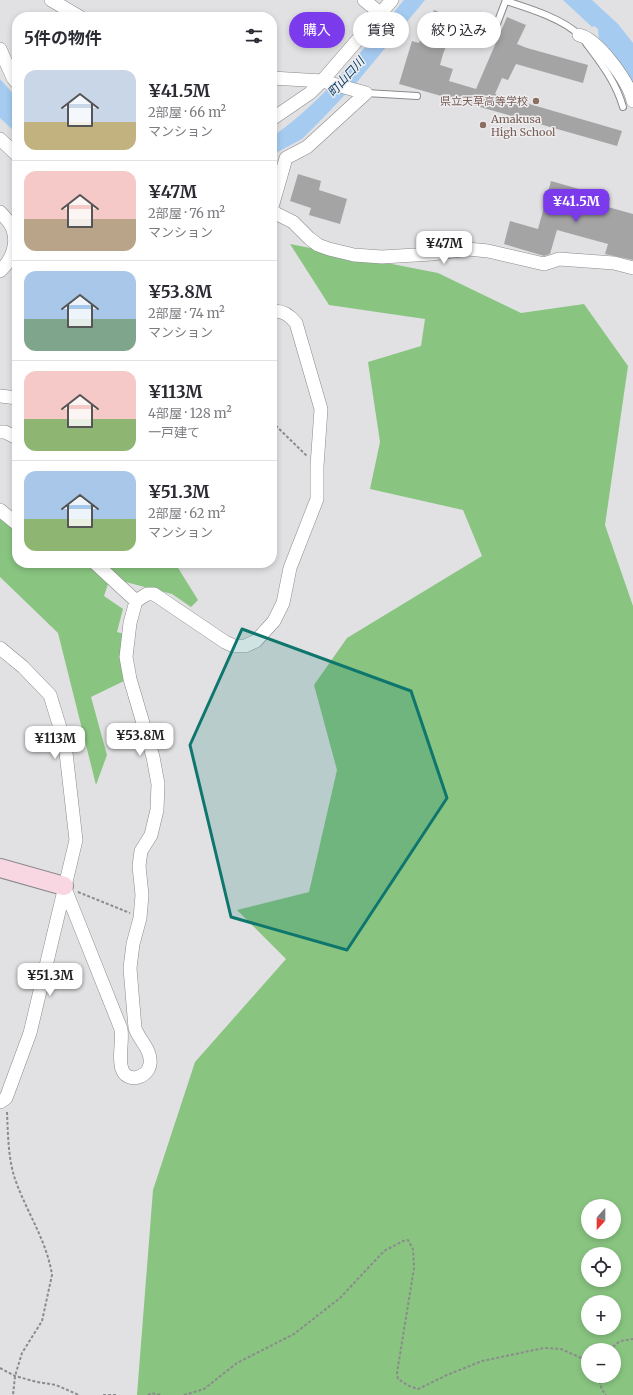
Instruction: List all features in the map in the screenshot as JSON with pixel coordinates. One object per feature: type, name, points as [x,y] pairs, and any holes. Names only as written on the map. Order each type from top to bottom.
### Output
[{"type":"street","points":[[51,0],[71,12]]},
{"type":"street","points":[[364,0],[379,12]]},
{"type":"street","points":[[381,12],[392,0]]},
{"type":"street","points":[[579,35],[585,36],[591,41],[623,76],[628,104]]},
{"type":"street","points":[[277,116],[325,82],[353,47]]},
{"type":"street","points":[[0,49],[12,76]]},
{"type":"street","points":[[277,78],[325,82],[363,92]]},
{"type":"street","points":[[277,190],[286,158],[307,147],[363,92]]},
{"type":"street","points":[[0,139],[12,151]]},
{"type":"street","points":[[0,212],[12,226]]},
{"type":"street","points":[[277,214],[293,222],[318,245],[354,255],[375,256],[432,254],[468,249],[488,251],[544,264],[559,259],[614,263],[633,268]]},
{"type":"street","points":[[0,271],[6,265],[12,254]]},
{"type":"street","points":[[64,886],[121,1029],[121,1066],[123,1072],[127,1076],[139,1078],[144,1075],[150,1064],[148,1050],[135,1028],[130,968],[133,944],[140,918],[142,895],[139,866],[141,851],[150,835],[157,810],[158,784],[153,757],[130,679],[126,657],[130,623],[136,601],[147,594],[154,594],[225,642],[234,646],[245,646],[256,641],[274,621],[283,602],[290,568],[316,499],[322,409],[296,323],[289,316],[277,311]]},
{"type":"street","points":[[0,396],[12,397]]},
{"type":"street","points":[[0,432],[5,432],[12,436]]},
{"type":"street","points":[[0,510],[12,520]]},
{"type":"street","points":[[100,568],[136,601]]},
{"type":"street","points":[[0,648],[23,667],[50,695],[65,744],[76,840],[30,1032],[3,1100]]},
{"type":"street","points":[[0,868],[64,886]]},
{"type":"lane","points":[[501,13],[506,0],[543,14],[572,29],[579,35]]},
{"type":"lane","points":[[363,92],[417,96]]},
{"type":"path","points":[[277,427],[307,456]]},
{"type":"path","points":[[64,886],[140,918]]},
{"type":"path","points":[[3,1100],[15,1178],[36,1227],[51,1267],[52,1274],[42,1321],[22,1353],[15,1376],[13,1395]]},
{"type":"path","points":[[184,1395],[204,1389],[237,1363],[294,1334],[340,1298],[384,1251],[408,1240],[413,1249],[414,1268],[397,1373],[398,1379],[402,1382],[418,1389],[447,1374],[482,1361],[544,1348],[561,1349],[581,1358]]},
{"type":"path","points":[[618,1343],[620,1341],[633,1339]]},
{"type":"path","points":[[0,1368],[15,1376],[56,1385],[79,1395]]},
{"type":"path","points":[[600,1383],[602,1390],[606,1395]]},
{"type":"path","points":[[148,1395],[151,1393],[161,1395]]},
{"type":"path","points":[[103,1395],[116,1395]]},
{"type":"highlighted area","points":[[242,629],[411,691],[447,798],[347,950],[231,917],[190,745]]},
{"type":"green space","points":[[290,244],[438,273],[521,313],[584,304],[628,366],[605,525],[633,606],[633,1395],[137,1395],[153,1190],[195,1062],[286,959],[237,910],[309,892],[337,770],[314,685],[347,638],[482,556],[463,510],[370,489],[380,442],[368,362],[421,346],[425,319],[329,305]]},
{"type":"green space","points":[[0,505],[12,513],[12,568],[178,568],[198,600],[191,607],[172,594],[110,578],[104,596],[123,609],[117,632],[131,636],[124,681],[91,697],[107,755],[96,785],[58,633],[0,577]]},
{"type":"water","points":[[404,0],[425,0],[409,19],[409,12],[394,12]]},
{"type":"water","points":[[563,0],[592,0],[618,24],[633,43],[633,91],[629,77],[625,70],[599,43],[598,29],[594,26],[592,27]]},
{"type":"water","name":"町山口川","points":[[364,48],[385,48],[357,82],[302,139],[277,152],[277,133],[309,107]]},
{"type":"water","points":[[0,79],[12,92],[12,129],[0,118]]},
{"type":"building","points":[[507,17],[526,25],[517,44],[588,65],[583,83],[516,64],[508,80],[502,78],[495,94],[622,131],[617,146],[399,84],[412,41],[417,42],[417,48],[445,48],[440,65],[453,69],[449,81],[476,89],[494,48],[501,48],[501,31]]},
{"type":"building","points":[[298,174],[321,181],[319,190],[347,199],[340,224],[309,215],[311,208],[290,201]]},
{"type":"building","points":[[551,181],[610,198],[608,207],[633,214],[633,260],[605,254],[608,244],[557,230],[550,254],[544,256],[504,244],[510,221],[538,229]]},
{"type":"place","name":"県立天草高等学校","points":[[536,101]]},
{"type":"place","name":"Amakusa High School","points":[[483,125]]}]
